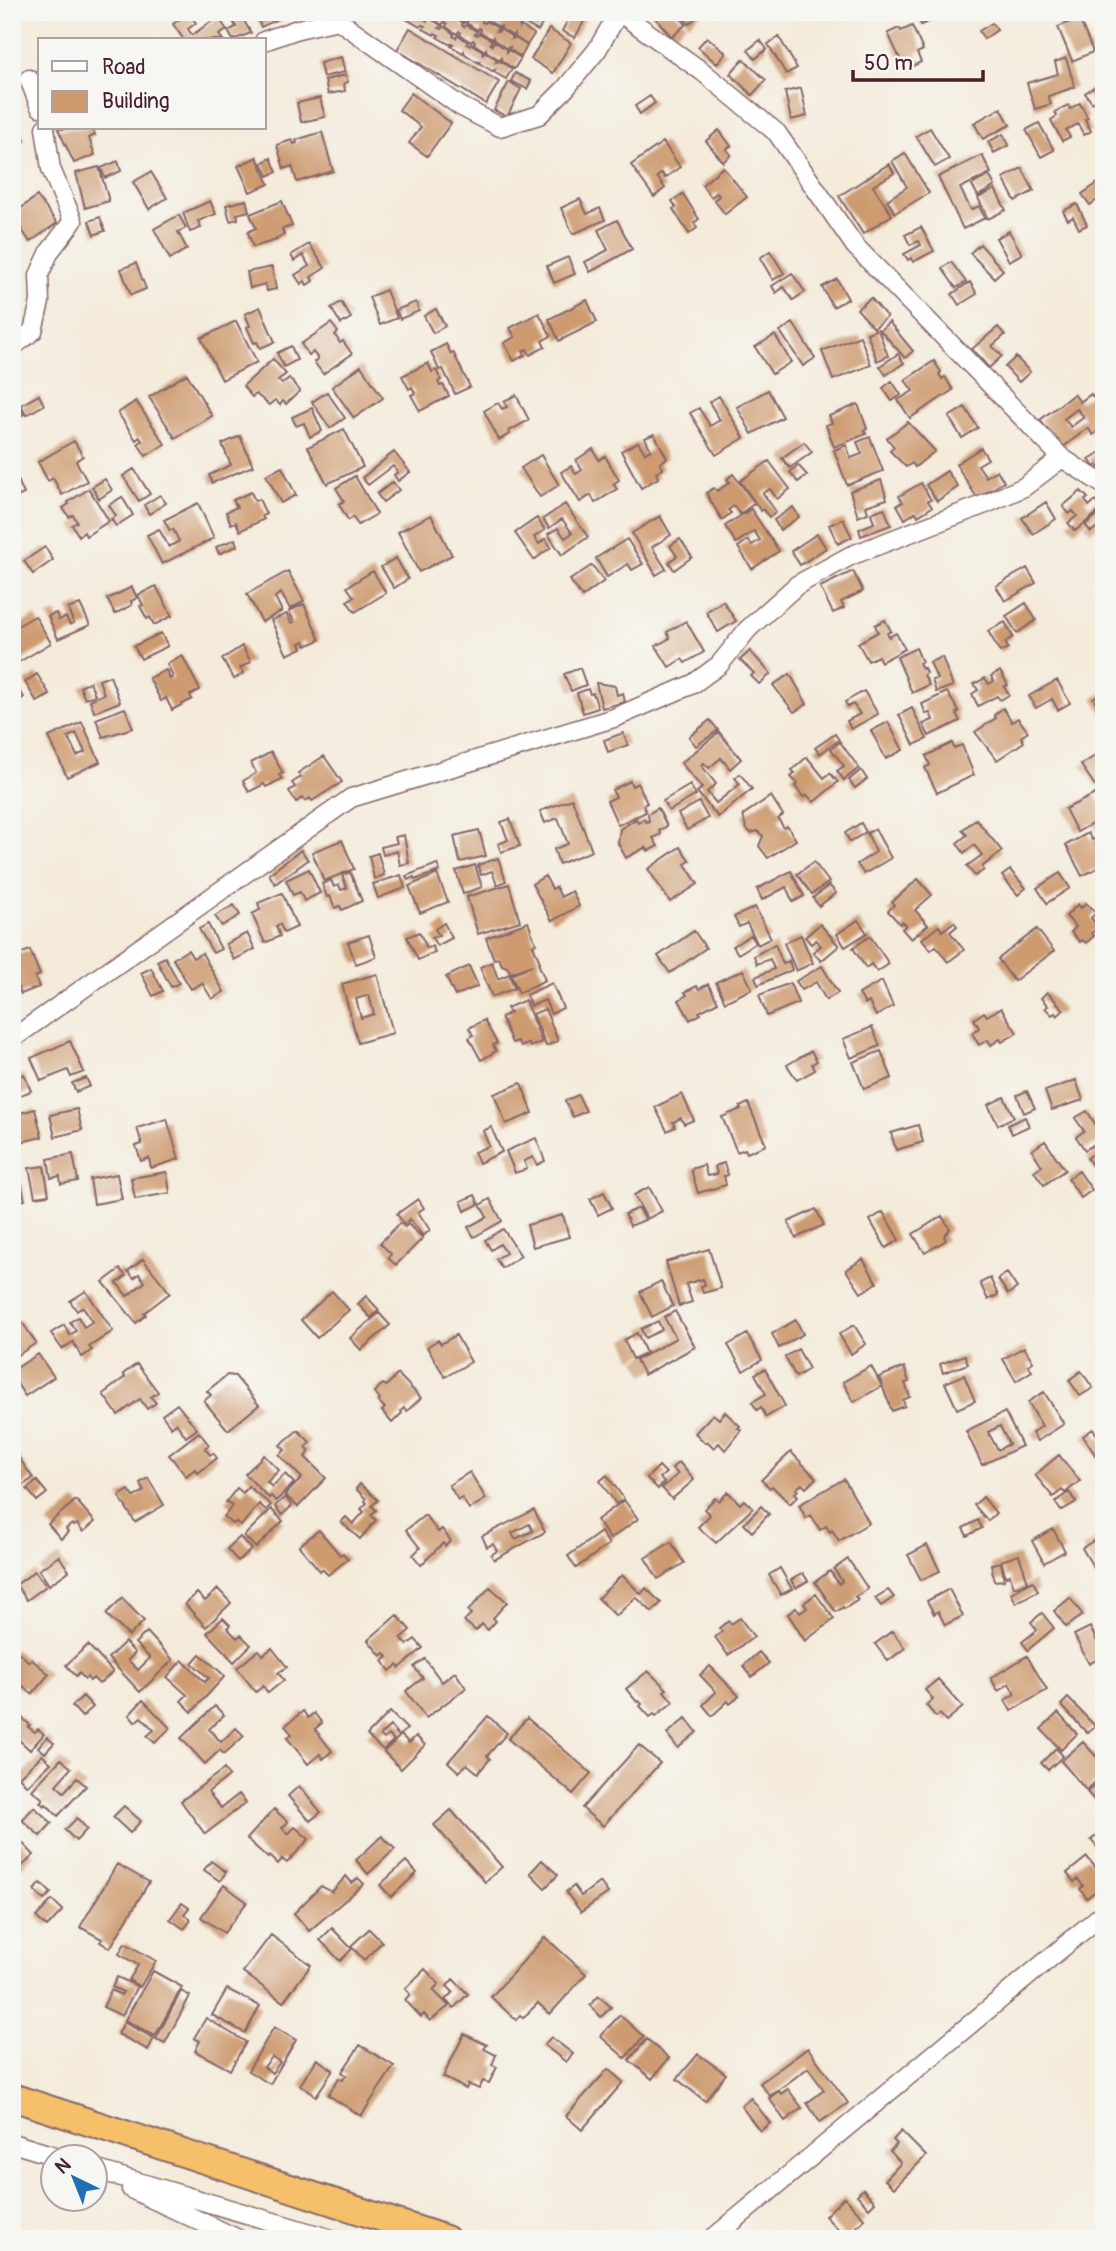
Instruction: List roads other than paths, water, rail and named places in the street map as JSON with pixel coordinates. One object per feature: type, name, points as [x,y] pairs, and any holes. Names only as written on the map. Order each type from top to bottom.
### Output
[{"type":"highway","points":[[12,2097],[446,2239]]},
{"type":"street","points":[[266,40],[298,29],[338,20],[460,106],[500,127],[539,115],[597,50],[619,12],[703,72],[777,132],[855,246],[1062,458],[1104,485]]},
{"type":"street","points":[[27,78],[38,103]]},
{"type":"street","points":[[12,346],[33,331],[40,302],[39,275],[50,251],[73,221],[51,169],[45,130]]},
{"type":"street","points":[[12,1040],[351,798],[614,718],[693,684],[719,665],[748,628],[797,584],[850,556],[1024,487],[1062,458]]},
{"type":"street","points":[[712,2239],[1104,1913]]},
{"type":"street","points":[[12,2143],[38,2151]]},
{"type":"street","points":[[108,2174],[331,2239]]},
{"type":"street","points":[[108,2177],[238,2239]]}]
